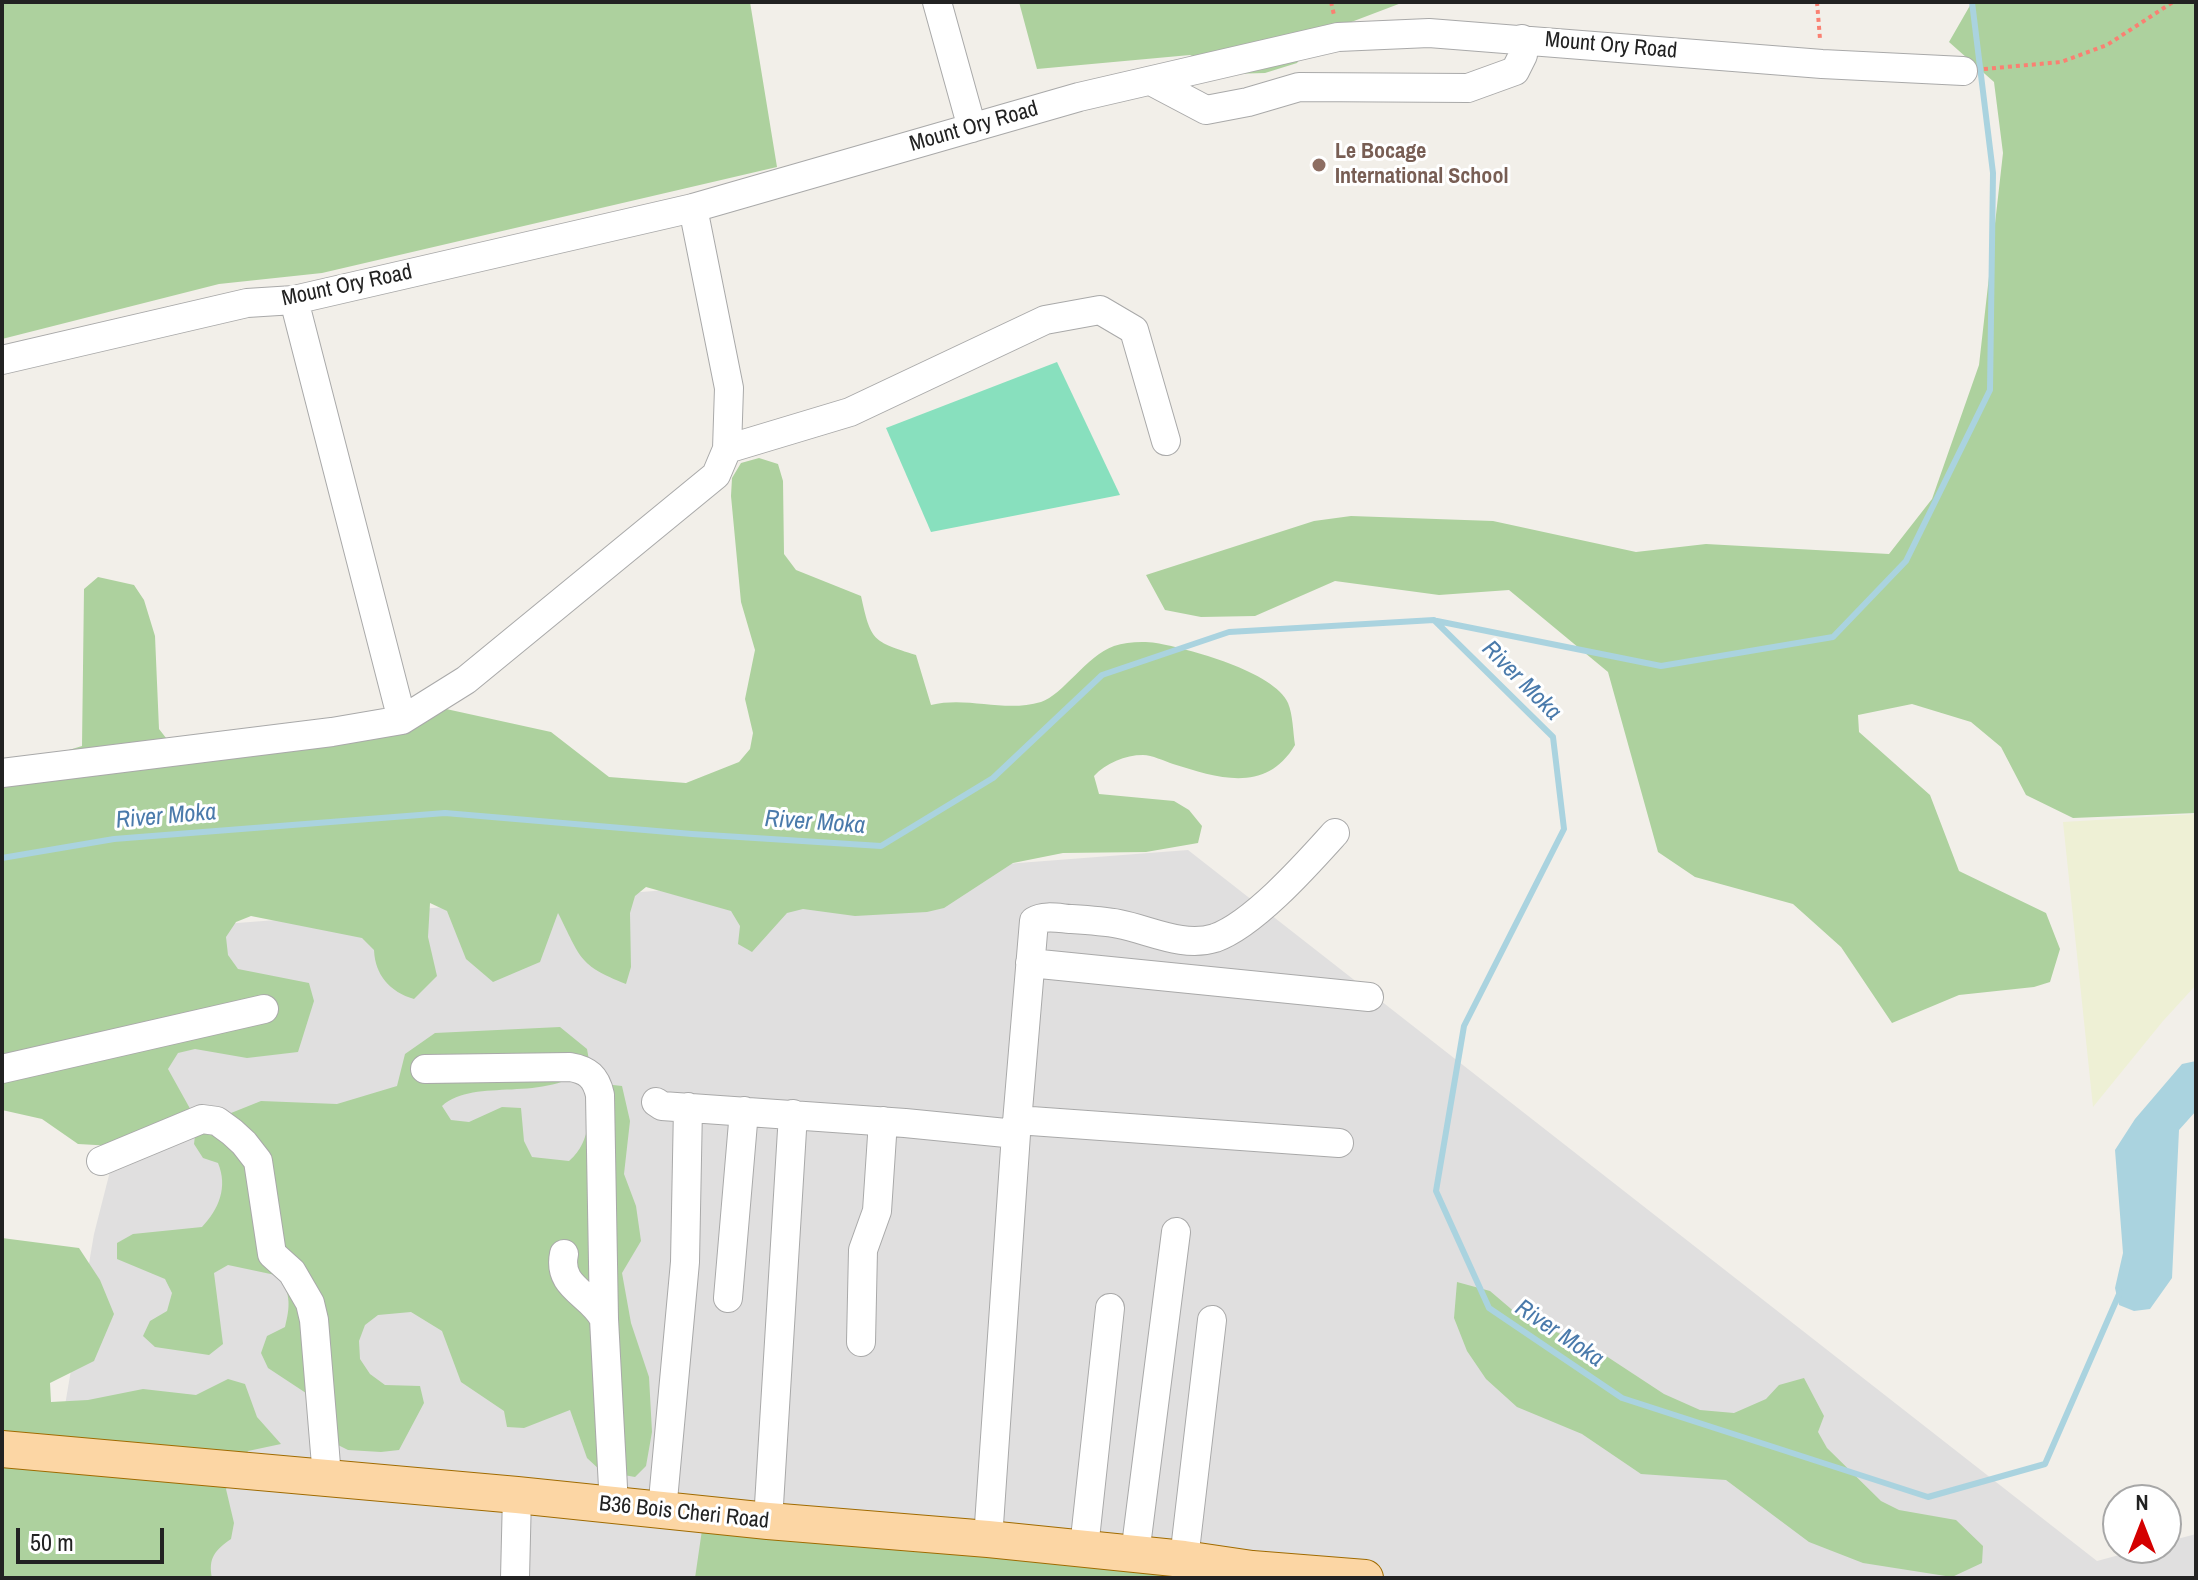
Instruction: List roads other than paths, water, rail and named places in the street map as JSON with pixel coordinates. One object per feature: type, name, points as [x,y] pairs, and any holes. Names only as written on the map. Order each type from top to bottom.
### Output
[{"type":"main road","name":"B36 Bois Cheri Road","points":[[2,1449],[1084,1548],[1184,1559],[1252,1573],[1365,1578]]},
{"type":"street","points":[[937,2],[972,128]]},
{"type":"street","name":"Mount Ory Road","points":[[2,360],[247,303],[294,300],[693,208],[1079,97],[1338,37],[1429,33],[1822,64],[1963,71]]},
{"type":"street","points":[[1151,81],[1206,110],[1299,87],[1468,88],[1515,71],[1523,55],[1522,39]]},
{"type":"street","points":[[2,773],[332,732],[402,720],[466,680],[716,475],[727,449],[729,388],[693,208]]},
{"type":"street","points":[[294,300],[402,720]]},
{"type":"street","points":[[727,449],[850,412],[1045,320],[1100,310],[1134,330],[1166,441]]},
{"type":"street","points":[[988,1539],[1032,925],[1040,918],[1119,924],[1187,941],[1205,940],[1248,918],[1308,863],[1335,833]]},
{"type":"street","points":[[1030,963],[1369,997]]},
{"type":"street","points":[[2,1069],[264,1009]]},
{"type":"street","points":[[425,1069],[570,1067],[585,1071],[594,1078],[600,1095],[604,1319],[614,1506]]},
{"type":"street","points":[[656,1102],[662,1106],[883,1121],[1339,1143]]},
{"type":"street","points":[[662,1511],[685,1262],[688,1107]]},
{"type":"street","points":[[728,1298],[744,1111]]},
{"type":"street","points":[[768,1521],[793,1114]]},
{"type":"street","points":[[101,1161],[202,1119],[217,1121],[232,1132],[258,1161],[272,1254],[292,1272],[310,1303],[314,1320],[327,1477]]},
{"type":"street","points":[[861,1342],[863,1250],[877,1211],[883,1121]]},
{"type":"street","points":[[1135,1554],[1176,1232]]},
{"type":"street","points":[[564,1254],[562,1266],[565,1277],[599,1310],[604,1319]]},
{"type":"street","points":[[1084,1548],[1110,1308]]},
{"type":"street","points":[[1184,1559],[1212,1320]]},
{"type":"street","points":[[515,1578],[517,1495]]},
{"type":"water","points":[[2196,1061],[2196,1111],[2179,1130],[2172,1278],[2150,1309],[2134,1311],[2119,1305],[2115,1288],[2123,1253],[2115,1150],[2135,1119],[2182,1064]]},
{"type":"waterway","points":[[1437,621],[1661,666],[1833,637],[1906,561],[1990,390],[1993,173],[1972,2]]},
{"type":"waterway","name":"River Moka","points":[[2,858],[114,839],[445,813],[881,846],[993,778],[1102,675],[1229,632],[1434,620],[1553,737],[1564,829],[1464,1026],[1436,1191],[1489,1308],[1622,1398],[1928,1497],[2045,1464],[2120,1292]]},
{"type":"place","name":"Le Bocage International School","points":[[1319,165]]}]
